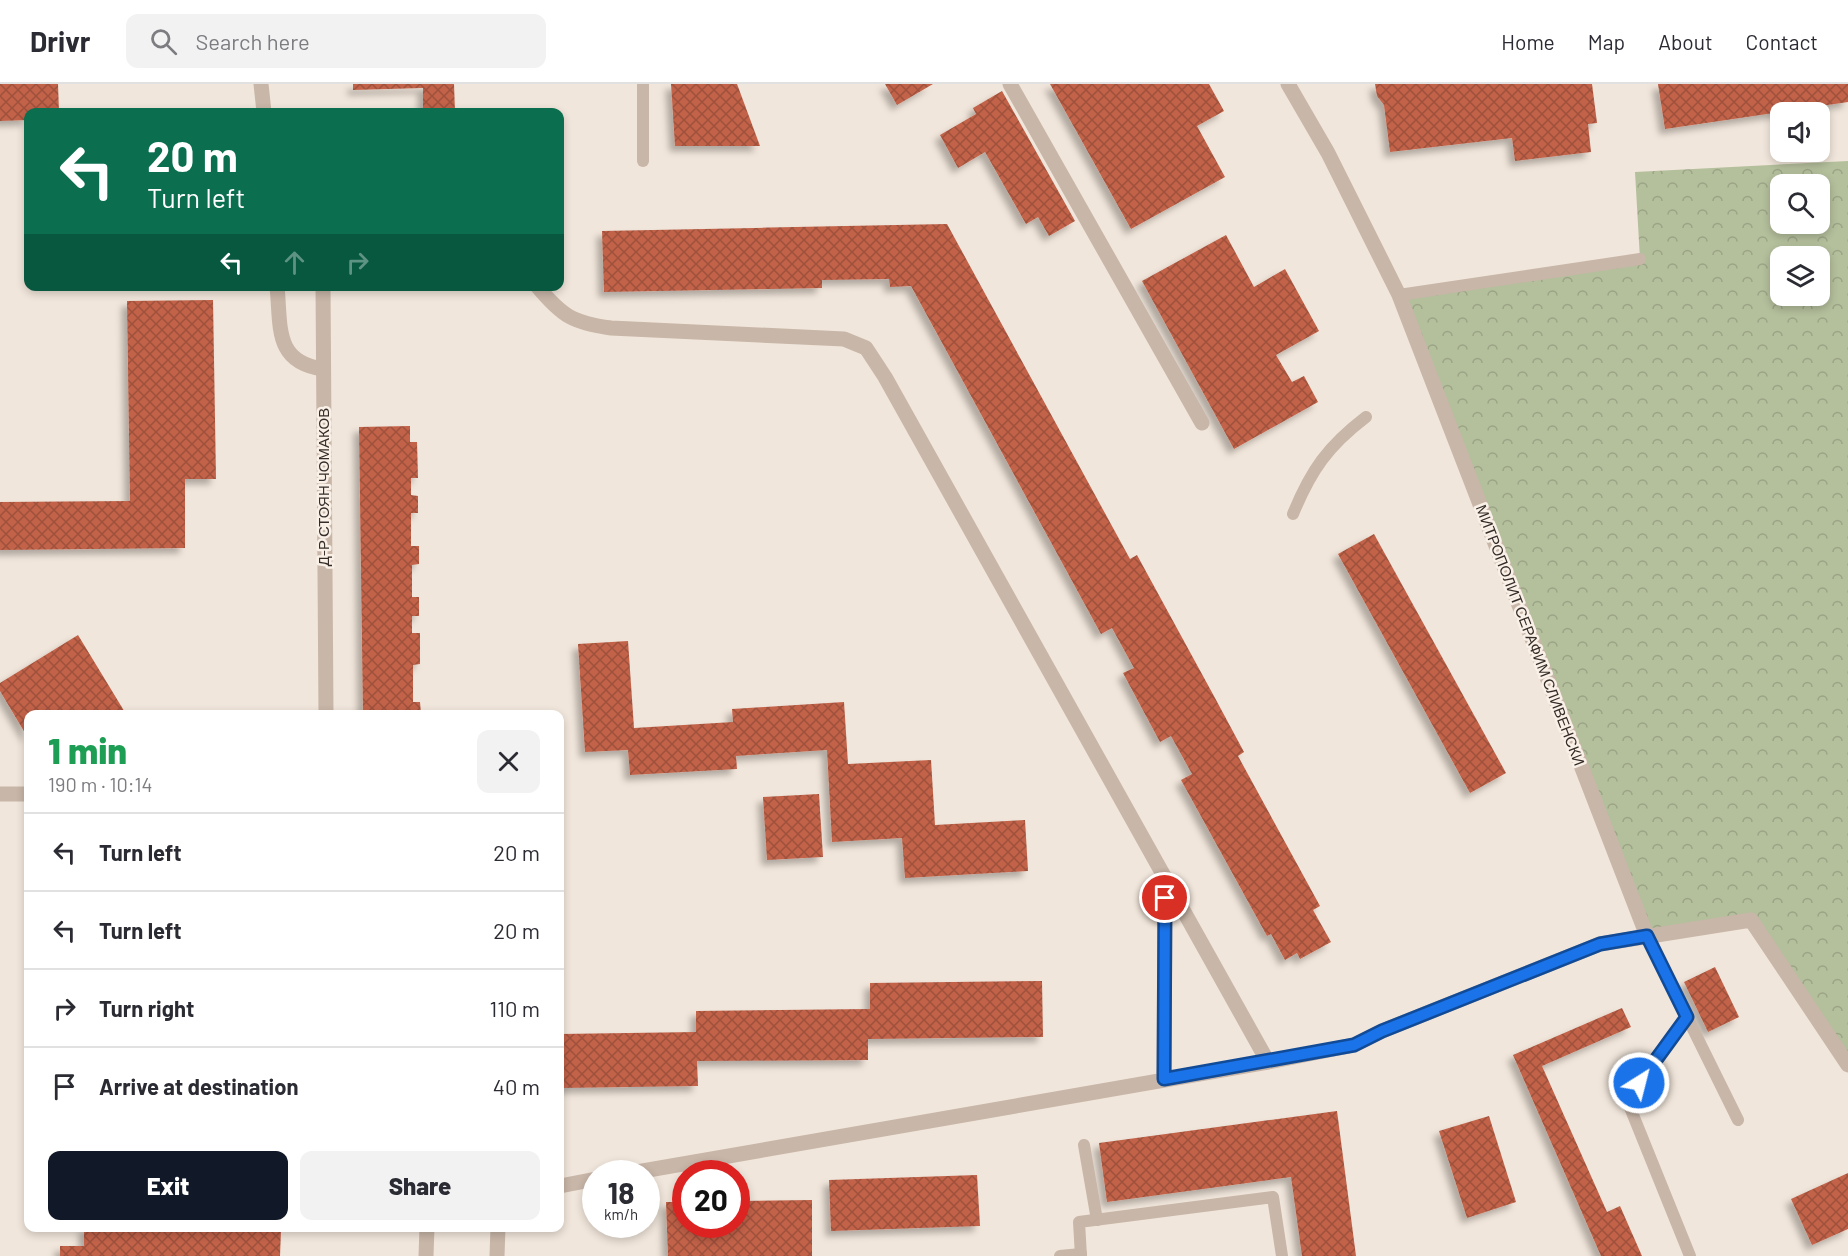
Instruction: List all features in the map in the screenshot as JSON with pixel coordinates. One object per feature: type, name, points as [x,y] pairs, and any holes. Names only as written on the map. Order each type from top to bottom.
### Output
[{"type":"street","points":[[261,84],[264,108]]},
{"type":"street","points":[[1010,84],[1202,423]]},
{"type":"street","name":"МИТРОПОЛИТ СЕРАФИМ СЛИВЕНСКИ","points":[[1288,84],[1328,153],[1399,295],[1647,936]]},
{"type":"street","points":[[279,291],[285,346],[293,360],[306,367],[323,369]]},
{"type":"street","name":"Д-Р СТОЯН ЧОМАКОВ","points":[[323,291],[326,710]]},
{"type":"street","points":[[541,291],[558,311],[582,324],[611,328],[844,339],[866,348],[885,376],[1269,1062]]},
{"type":"street","points":[[0,794],[24,794]]},
{"type":"street","points":[[1164,1079],[1165,875]]},
{"type":"street","points":[[660,1168],[1269,1062],[1354,1045],[1382,1031],[1600,944],[1751,920],[1848,1065]]},
{"type":"street","points":[[564,1185],[582,1182]]},
{"type":"street","points":[[426,1256],[427,1232]]},
{"type":"street","points":[[497,1256],[498,1232]]},
{"type":"lane","points":[[643,84],[643,161]]},
{"type":"lane","points":[[1399,295],[1640,259]]},
{"type":"lane","points":[[1293,514],[1306,483],[1322,458],[1342,435],[1366,417]]},
{"type":"lane","points":[[1647,936],[1738,1120]]},
{"type":"lane","points":[[1687,1017],[1627,1100],[1690,1256]]},
{"type":"lane","points":[[1084,1145],[1097,1220]]},
{"type":"lane","points":[[1060,1256],[1081,1255],[1079,1222],[1273,1197],[1282,1256]]},
{"type":"green space","points":[[1848,161],[1848,1065],[1751,920],[1647,936],[1399,295],[1640,259],[1635,172]]},
{"type":"building","points":[[0,84],[58,84],[59,108],[24,108],[24,120],[0,121]]},
{"type":"building","points":[[353,84],[454,84],[455,108],[423,108],[423,88],[353,90]]},
{"type":"building","points":[[671,84],[737,84],[760,146],[675,146]]},
{"type":"building","points":[[885,84],[933,84],[897,105]]},
{"type":"building","points":[[1050,84],[1209,84],[1224,111],[1197,126],[1225,177],[1131,229]]},
{"type":"building","points":[[1375,84],[1592,84],[1597,123],[1588,124],[1591,152],[1515,161],[1512,138],[1390,152],[1384,105],[1377,96]]},
{"type":"building","points":[[1658,84],[1848,84],[1848,102],[1830,105],[1830,102],[1770,102],[1770,114],[1665,129]]},
{"type":"building","points":[[1002,91],[1075,221],[1049,236],[1038,217],[1026,224],[985,152],[958,168],[940,135],[976,114],[973,108]]},
{"type":"building","points":[[947,224],[1130,559],[1137,555],[1244,752],[1238,756],[1320,906],[1313,910],[1331,942],[1300,959],[1297,953],[1285,960],[1271,934],[1267,936],[1181,780],[1192,774],[1171,736],[1160,742],[1123,673],[1134,668],[1112,628],[1101,634],[911,286],[890,287],[889,279],[822,280],[822,288],[604,292],[602,231]]},
{"type":"building","points":[[1226,235],[1254,287],[1285,269],[1319,331],[1276,355],[1292,382],[1304,376],[1318,402],[1234,449],[1142,281]]},
{"type":"building","points":[[213,300],[216,479],[185,479],[185,548],[0,550],[0,502],[130,501],[127,301]]},
{"type":"building","points":[[410,426],[410,442],[417,442],[418,478],[411,478],[411,495],[418,496],[418,513],[411,513],[411,546],[419,546],[419,564],[412,565],[412,597],[419,597],[419,616],[412,616],[412,633],[420,633],[420,664],[413,665],[413,702],[420,702],[421,710],[363,710],[359,427]]},
{"type":"building","points":[[1374,534],[1506,773],[1470,793],[1338,554]]},
{"type":"building","points":[[78,635],[124,710],[24,710],[24,731],[0,691],[0,683]]},
{"type":"building","points":[[628,641],[634,728],[733,722],[732,709],[844,702],[848,764],[931,760],[935,825],[1025,820],[1028,871],[905,878],[902,838],[832,842],[827,750],[736,756],[737,769],[630,775],[628,750],[585,752],[578,644]]},
{"type":"building","points":[[819,794],[823,857],[767,860],[763,797]]},
{"type":"building","points":[[1715,967],[1739,1017],[1708,1032],[1684,982]]},
{"type":"building","points":[[1042,981],[1043,1037],[868,1039],[868,1060],[697,1061],[698,1086],[564,1088],[564,1034],[696,1032],[696,1011],[870,1009],[870,983]]},
{"type":"building","points":[[1622,1008],[1631,1027],[1542,1066],[1607,1212],[1620,1206],[1642,1256],[1601,1256],[1513,1055]]},
{"type":"building","points":[[1337,1111],[1356,1256],[1302,1256],[1291,1177],[1107,1202],[1099,1143]]},
{"type":"building","points":[[1489,1116],[1516,1202],[1467,1218],[1439,1131]]},
{"type":"building","points":[[1848,1173],[1848,1229],[1812,1245],[1791,1199]]},
{"type":"building","points":[[977,1175],[980,1226],[831,1231],[829,1180]]},
{"type":"building","points":[[812,1200],[812,1256],[668,1256],[666,1202],[672,1202],[672,1238],[750,1238],[750,1201]]},
{"type":"building","points":[[84,1232],[281,1232],[280,1256],[60,1256],[60,1246],[84,1246]]},
{"type":"route","points":[[1165,898],[1164,1079],[1354,1045],[1382,1031],[1600,944],[1647,936],[1687,1017],[1639,1083]]}]
